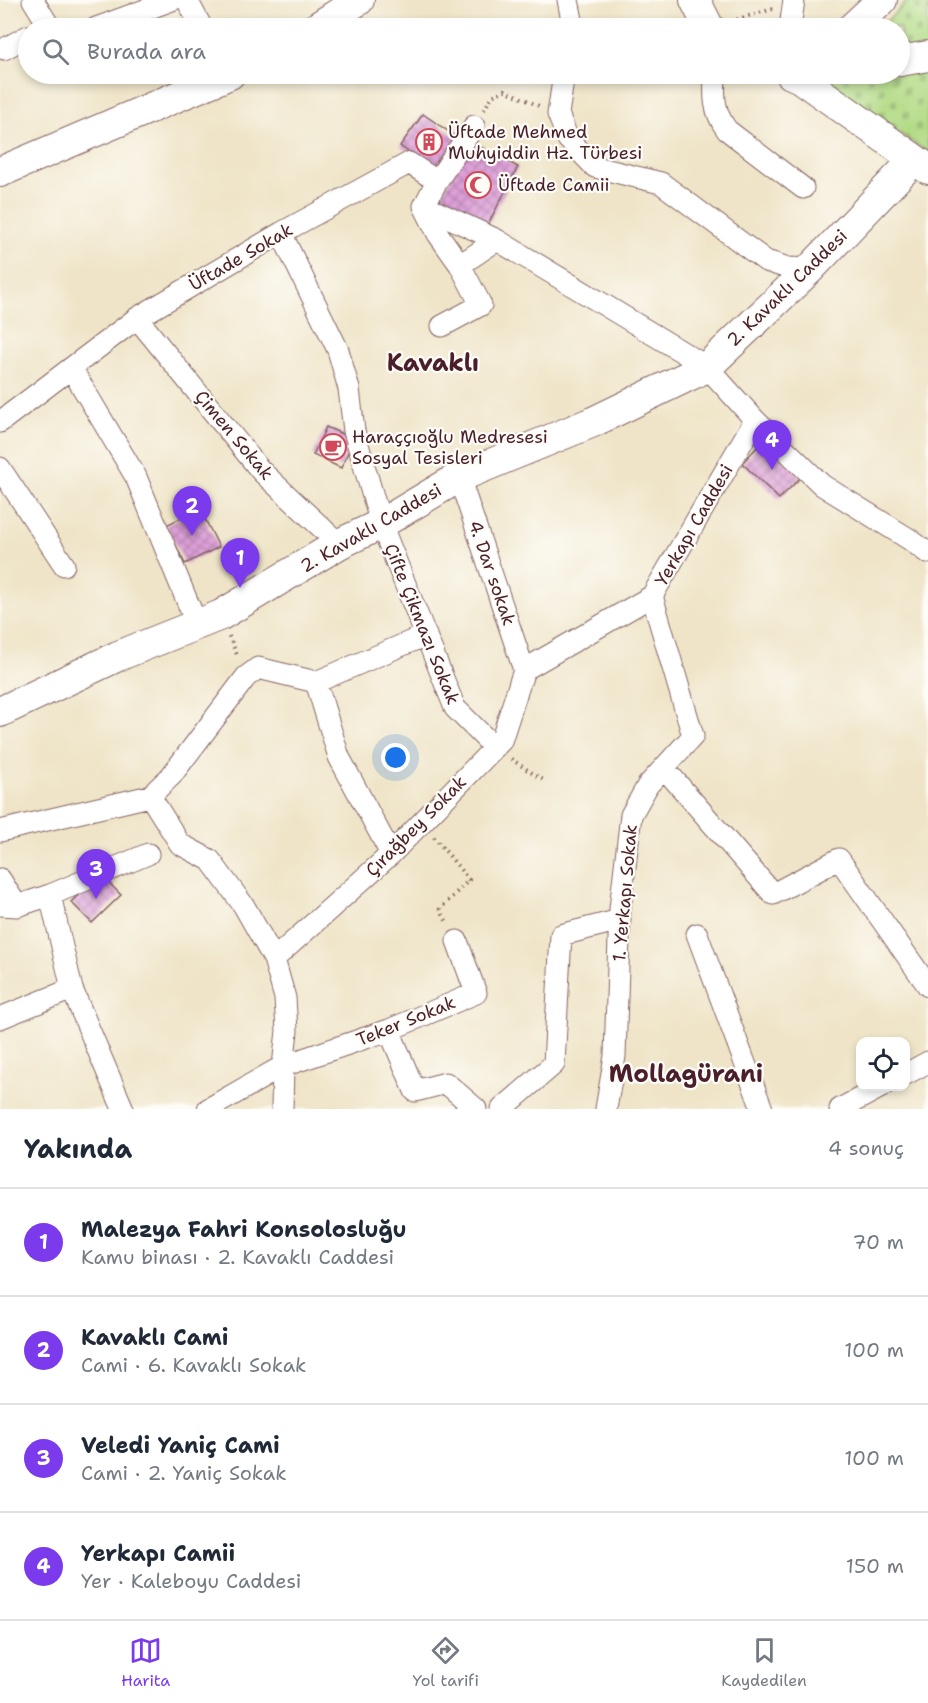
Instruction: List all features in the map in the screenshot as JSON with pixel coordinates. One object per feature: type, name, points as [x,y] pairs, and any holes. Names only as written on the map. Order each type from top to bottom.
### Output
[{"type":"street","points":[[33,0],[44,18]]},
{"type":"street","points":[[123,18],[172,0]]},
{"type":"street","points":[[187,0],[197,18]]},
{"type":"street","points":[[568,0],[572,18]]},
{"type":"street","points":[[695,0],[710,18]]},
{"type":"street","points":[[863,18],[882,0]]},
{"type":"street","points":[[792,18],[794,2]]},
{"type":"street","points":[[330,18],[350,3]]},
{"type":"street","points":[[4,49],[18,41]]},
{"type":"street","points":[[910,59],[928,56]]},
{"type":"street","points":[[0,172],[203,84]]},
{"type":"street","points":[[559,84],[558,114],[568,139],[595,167],[661,183],[766,261],[788,268],[810,269]]},
{"type":"street","points":[[715,84],[714,98],[719,118],[727,130],[803,188]]},
{"type":"street","points":[[817,84],[921,164]]},
{"type":"street","points":[[424,206],[474,126]]},
{"type":"street","name":"Üftade Sokak","points":[[0,422],[137,318],[281,233],[393,171],[409,163],[437,182]]},
{"type":"street","name":"2. Kavaklı Caddesi","points":[[0,712],[118,656],[209,620],[339,544],[381,524],[459,477],[593,422],[707,367],[921,164]]},
{"type":"street","points":[[424,206],[497,240],[707,367],[755,420],[822,485],[928,553]]},
{"type":"street","points":[[424,206],[438,234],[460,265],[481,305],[442,326]]},
{"type":"street","name":"Çifte Çikmazı Sokak","points":[[281,233],[338,350],[349,388],[354,431],[381,524],[455,708],[494,747]]},
{"type":"street","points":[[460,265],[497,240]]},
{"type":"street","name":"Çimen Sokak","points":[[137,318],[261,471],[339,544]]},
{"type":"street","points":[[70,368],[136,477],[209,620]]},
{"type":"street","name":"Yerkapı Caddesi","points":[[525,669],[652,596],[755,420]]},
{"type":"street","points":[[0,468],[64,565]]},
{"type":"street","name":"4. Dar sokak","points":[[459,477],[525,669]]},
{"type":"street","name":"1. Yerkapı Sokak","points":[[606,1109],[615,1056],[620,920],[632,815],[648,785],[693,736],[652,596]]},
{"type":"street","points":[[0,831],[150,796],[171,776],[246,677],[258,668],[315,682],[426,635]]},
{"type":"street","name":"Çırağbey Sokak","points":[[274,959],[391,854],[501,741],[525,669]]},
{"type":"street","points":[[315,682],[339,757],[391,854]]},
{"type":"street","points":[[664,768],[774,894],[839,859],[928,986]]},
{"type":"street","points":[[150,796],[180,844],[210,860],[244,906],[274,959],[285,998],[287,1031],[282,1109]]},
{"type":"street","points":[[0,879],[9,906],[50,895],[148,854]]},
{"type":"street","points":[[50,895],[72,989],[123,1109]]},
{"type":"street","points":[[502,1109],[554,1064],[561,935],[620,920]]},
{"type":"street","points":[[697,934],[762,1109]]},
{"type":"street","name":"Teker Sokak","points":[[208,1109],[283,1066],[389,1030],[476,993],[457,941]]},
{"type":"street","points":[[0,1018],[72,989]]},
{"type":"street","points":[[389,1030],[415,1091],[446,1083],[477,1109]]},
{"type":"street","points":[[910,1072],[928,1062]]},
{"type":"street","points":[[840,1109],[874,1091]]},
{"type":"path","points":[[743,18],[794,2]]},
{"type":"path","points":[[474,126],[492,96],[505,90],[549,110],[560,100]]},
{"type":"path","points":[[209,620],[246,677]]},
{"type":"path","points":[[494,747],[546,782]]},
{"type":"path","points":[[422,823],[469,880],[440,909],[457,941]]},
{"type":"green space","points":[[909,0],[928,0],[928,153],[828,84],[910,84],[910,18],[890,18]]},
{"type":"building","name":"Üftade Mehmed Muhyiddin Hz. Türbesi","points":[[423,114],[458,138],[436,171],[400,146]]},
{"type":"building","name":"Üftade Camii","points":[[470,141],[518,167],[486,228],[438,202]]},
{"type":"building","name":"Haraççıoğlu Medresesi Sosyal Tesisleri","points":[[326,427],[354,439],[341,468],[313,455]]},
{"type":"building","points":[[764,440],[801,477],[779,499],[742,463]]},
{"type":"building","points":[[200,509],[219,547],[185,564],[166,525]]},
{"type":"building","points":[[100,874],[121,895],[92,923],[71,902]]},
{"type":"place","name":"Üftade Mehmed Muhyiddin Hz. Türbesi","points":[[429,142]]},
{"type":"place","name":"Üftade Camii","points":[[478,185]]},
{"type":"place","name":"Haraççıoğlu Medresesi Sosyal Tesisleri","points":[[333,447]]},
{"type":"place","name":"Yerkapı Camii","points":[[772,470]]},
{"type":"place","name":"Kavaklı Cami","points":[[192,536]]},
{"type":"place","name":"Malezya Fahri Konsolosluğu","points":[[240,588]]},
{"type":"place","name":"Veledi Yaniç Cami","points":[[96,899]]},
{"type":"district","name":"Kavaklı","points":[[433,363]]},
{"type":"district","name":"Mollagürani","points":[[686,1074]]}]
